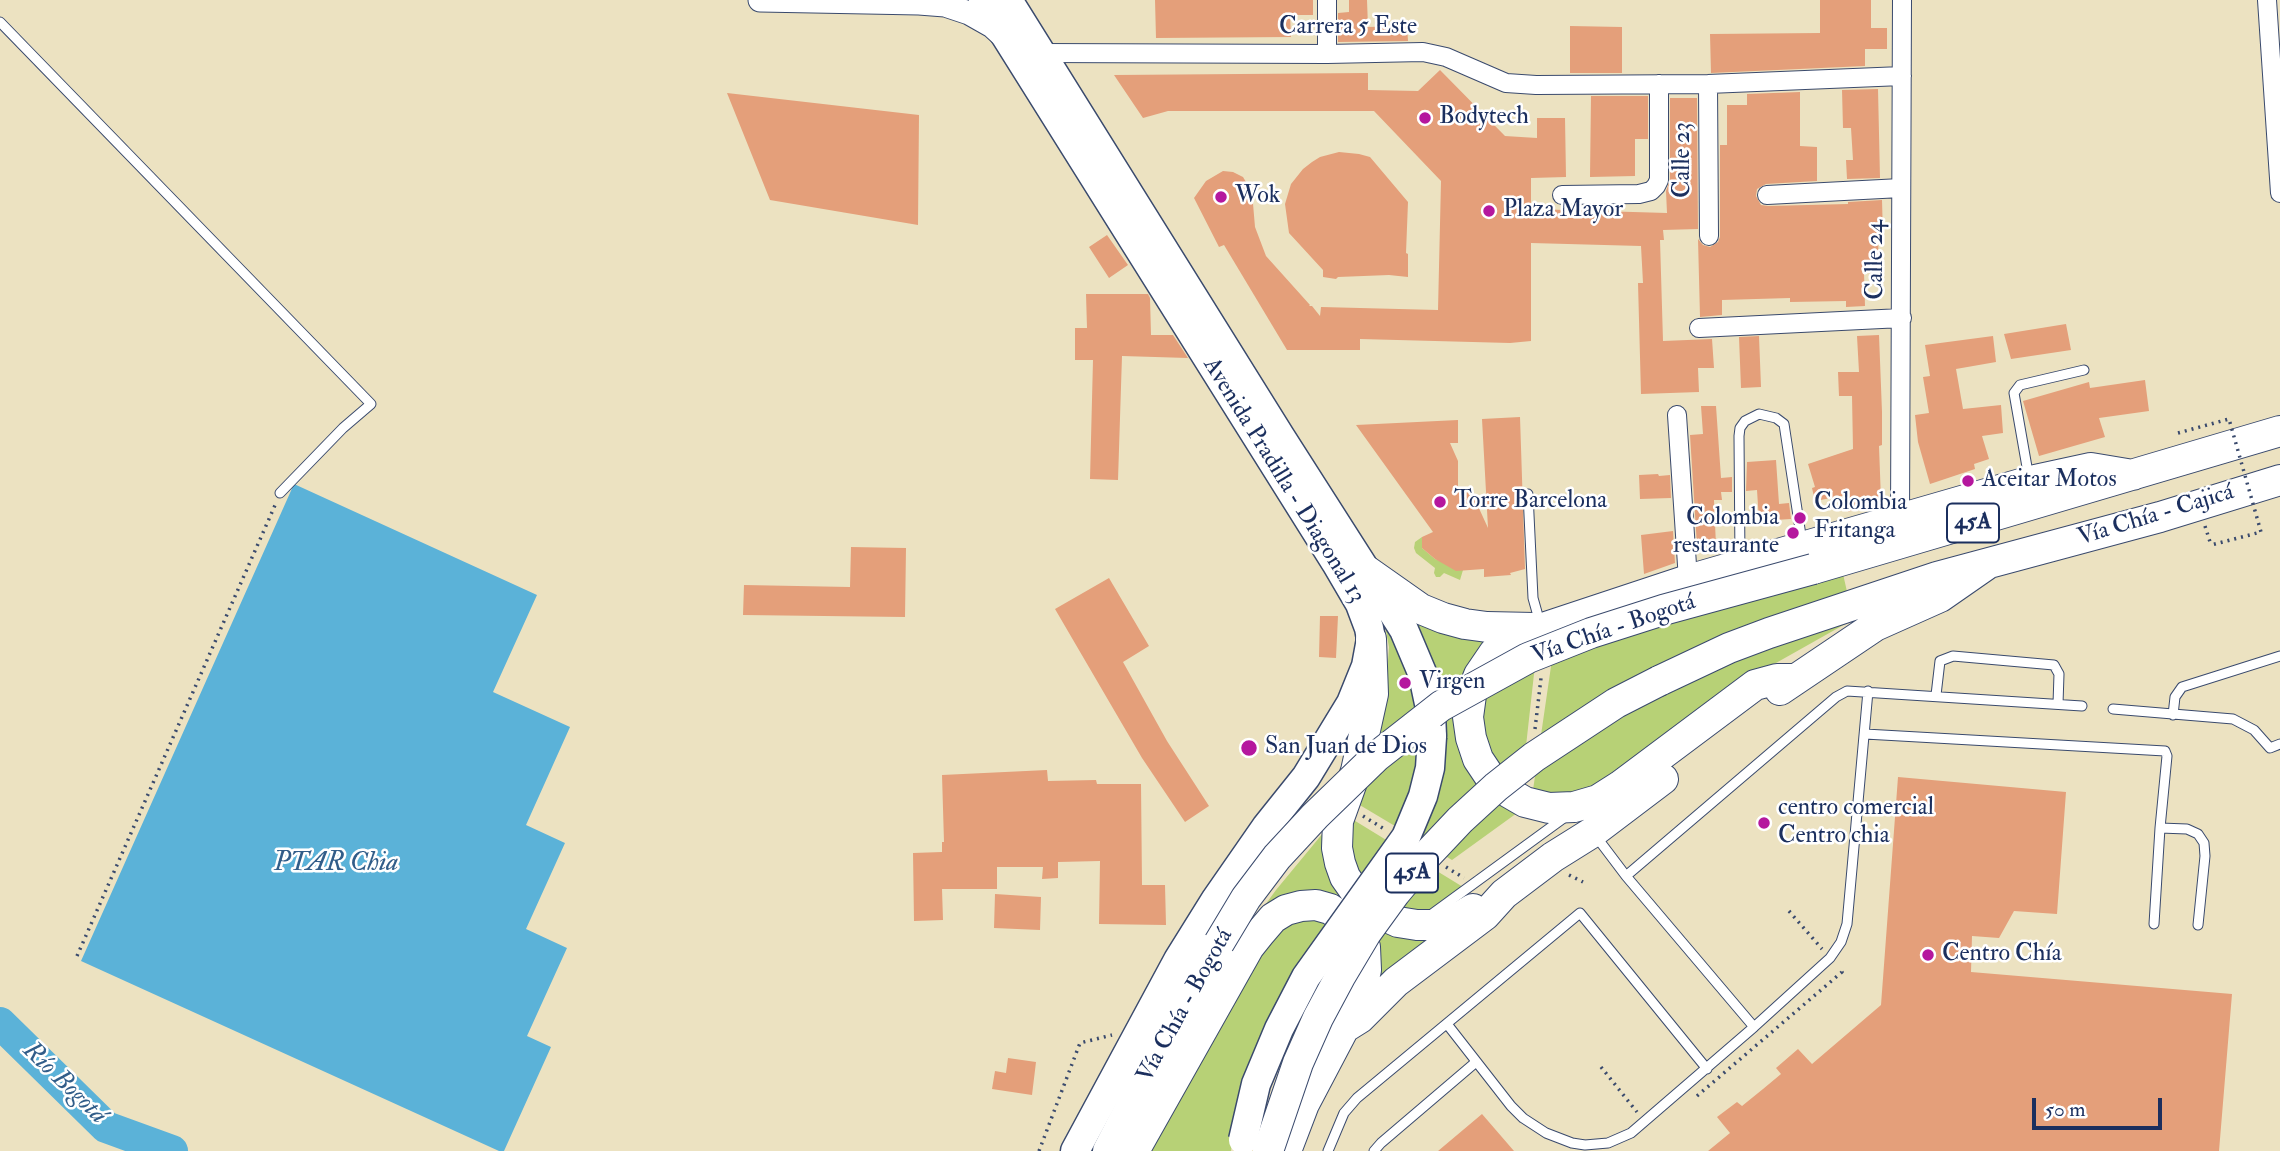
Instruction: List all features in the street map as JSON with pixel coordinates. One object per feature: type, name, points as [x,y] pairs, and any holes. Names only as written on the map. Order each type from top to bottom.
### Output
[{"type":"highway","name":"45A","points":[[2133,475],[2280,431]]},
{"type":"highway","points":[[1795,679],[1777,679],[1755,685],[1620,786],[1598,800],[1574,807],[1549,808],[1525,802],[1506,792],[1490,777],[1478,759],[1471,738],[1468,716],[1471,695],[1479,675],[1494,653],[1516,637],[1741,565],[1808,558],[1900,519],[2031,481],[2091,468],[2133,475]]},
{"type":"highway","name":"Vía Chía - Bogotá","points":[[1108,1151],[1219,943],[1277,857],[1376,757],[1441,706],[1528,658],[1591,633],[1808,558],[2133,475]]},
{"type":"highway","name":"Vía Chía - Cajicá","points":[[1986,565],[2160,517],[2280,480]]},
{"type":"highway","points":[[1371,639],[1373,694],[1356,771],[1338,821],[1337,848],[1345,877],[1366,905],[1398,922],[1437,925],[1455,919],[1504,894],[1553,857],[1593,832],[1795,679],[1875,626],[1940,597],[1986,565]]},
{"type":"highway","name":"45A","points":[[1251,1147],[1298,1063],[1329,996],[1366,933],[1426,856],[1496,787],[1534,757],[1616,703],[1729,648],[1937,577],[1986,565]]},
{"type":"highway","points":[[1367,570],[1421,608],[1443,618],[1487,627],[1541,628]]},
{"type":"highway","points":[[1344,1028],[1360,1018],[1396,982],[1485,915],[1504,894]]},
{"type":"highway","points":[[1134,1151],[1250,947],[1273,918],[1286,910],[1315,905],[1341,915],[1359,934],[1365,947],[1366,970],[1363,982],[1349,1007],[1344,1028],[1310,1092],[1286,1151]]},
{"type":"main road","name":"Avenida Pradilla - Diagonal 13","points":[[983,0],[1336,563],[1360,604],[1371,639]]},
{"type":"main road","name":"Avenida Pradilla - Diagonal 13","points":[[1008,0],[1280,436],[1392,608],[1414,651],[1428,695],[1432,737],[1430,768],[1423,796],[1405,837],[1306,977],[1279,1029],[1256,1084],[1251,1147]]},
{"type":"main road","points":[[1075,1151],[1178,960],[1266,827],[1306,776],[1350,703],[1366,666],[1371,639]]},
{"type":"street","points":[[760,0],[899,1],[944,5],[969,13],[992,26],[1011,44]]},
{"type":"street","points":[[1327,0],[1327,54]]},
{"type":"street","name":"Calle 24","points":[[1900,519],[1902,0]]},
{"type":"street","points":[[2267,0],[2280,193]]},
{"type":"street","name":"Carrera 5 Este","points":[[1041,53],[1423,52],[1446,57],[1506,83],[1519,84],[1708,84],[1902,76]]},
{"type":"street","points":[[1562,195],[1639,194],[1651,191],[1656,186],[1659,180],[1658,84]]},
{"type":"street","name":"Calle 23","points":[[1708,84],[1709,236]]},
{"type":"street","points":[[1768,195],[1901,188]]},
{"type":"street","points":[[1699,328],[1902,318]]},
{"type":"street","points":[[1677,415],[1688,580]]},
{"type":"lane","points":[[0,22],[370,404],[343,428],[280,494]]},
{"type":"lane","points":[[2031,481],[2026,467],[2014,393],[2020,386],[2084,370]]},
{"type":"lane","points":[[1741,565],[1739,436],[1745,421],[1759,414],[1776,418],[1784,424],[1808,558]]},
{"type":"lane","points":[[1528,494],[1533,598],[1541,628]]},
{"type":"lane","points":[[1936,695],[1940,661],[1953,656],[2054,665],[2059,674],[2058,704]]},
{"type":"lane","points":[[2173,715],[2175,697],[2182,687],[2280,656]]},
{"type":"lane","points":[[1626,876],[1836,696],[1852,690],[2082,706]]},
{"type":"lane","points":[[1447,1024],[1523,1118],[1546,1133],[1572,1143],[1586,1145],[1608,1143],[1631,1133],[1707,1069],[1830,958],[1841,942],[1847,924],[1868,691]]},
{"type":"lane","points":[[2113,709],[2240,721],[2259,734],[2270,748],[2280,744]]},
{"type":"lane","points":[[1865,734],[2166,752],[2154,924]]},
{"type":"lane","points":[[1417,925],[1563,817],[1598,800]]},
{"type":"lane","points":[[2160,828],[2187,828],[2198,834],[2204,843],[2205,856],[2197,925]]},
{"type":"lane","points":[[1593,832],[1626,876],[1754,1027]]},
{"type":"lane","points":[[1328,1151],[1344,1113],[1357,1098],[1580,913],[1707,1069]]},
{"type":"lane","points":[[1374,1151],[1476,1062]]},
{"type":"path","points":[[2178,433],[2229,419],[2261,532],[2211,545]]},
{"type":"path","points":[[77,956],[280,494]]},
{"type":"path","points":[[1039,1151],[1080,1043],[1142,1027]]},
{"type":"green space","points":[[1422,537],[1422,548],[1435,559],[1463,570],[1460,580],[1444,573],[1436,577],[1435,568],[1416,553],[1414,548],[1415,542]]},
{"type":"green space","points":[[1843,574],[1848,596],[1847,623],[1728,690],[1632,763],[1585,793],[1557,795],[1533,790],[1556,632]]},
{"type":"green space","points":[[1407,614],[1488,640],[1461,752],[1475,781],[1488,795],[1517,813],[1452,860],[1358,804],[1386,689],[1389,647],[1385,626]]},
{"type":"green space","points":[[1537,647],[1521,791],[1488,762],[1480,704],[1489,686]]},
{"type":"green space","points":[[1352,819],[1463,887],[1428,913],[1402,911],[1362,883],[1348,841]]},
{"type":"green space","points":[[1328,827],[1334,872],[1443,936],[1375,990],[1342,903],[1252,923]]},
{"type":"green space","points":[[1297,915],[1335,921],[1314,1057],[1270,1024],[1234,1127],[1231,1151],[1144,1151],[1265,942]]},
{"type":"water","name":"PTAR Chia","points":[[294,484],[537,595],[493,692],[570,727],[526,825],[565,843],[526,929],[567,948],[527,1036],[551,1047],[504,1151],[81,961]]},
{"type":"building","points":[[1155,0],[1313,0],[1313,15],[1290,15],[1291,37],[1156,38]]},
{"type":"building","points":[[1349,0],[1367,0],[1368,27],[1407,26],[1408,41],[1338,42],[1338,13],[1349,12]]},
{"type":"building","points":[[1820,0],[1871,0],[1871,28],[1887,28],[1887,49],[1865,49],[1865,66],[1711,73],[1710,34],[1820,33]]},
{"type":"building","points":[[1570,26],[1622,27],[1622,73],[1570,73]]},
{"type":"building","points":[[1440,70],[1505,136],[1537,138],[1537,118],[1565,118],[1566,177],[1531,178],[1531,209],[1667,213],[1666,191],[1670,180],[1670,98],[1697,98],[1698,229],[1663,230],[1664,240],[1660,240],[1663,341],[1712,339],[1714,368],[1698,368],[1699,392],[1641,394],[1638,283],[1643,283],[1641,246],[1531,243],[1531,341],[1510,343],[1360,339],[1360,350],[1287,350],[1224,245],[1219,247],[1194,198],[1206,181],[1223,171],[1243,177],[1252,192],[1255,227],[1266,256],[1320,316],[1321,307],[1438,310],[1441,181],[1374,111],[1168,111],[1143,118],[1114,75],[1368,73],[1368,90],[1418,91]]},
{"type":"building","points":[[1878,89],[1880,178],[1847,179],[1846,160],[1853,160],[1851,128],[1843,128],[1842,90]]},
{"type":"building","points":[[1800,92],[1800,146],[1817,147],[1817,181],[1766,184],[1757,189],[1756,196],[1761,205],[1768,206],[1848,204],[1882,200],[1883,236],[1878,236],[1879,272],[1864,273],[1865,306],[1846,307],[1846,301],[1790,302],[1790,298],[1722,300],[1722,315],[1700,317],[1698,239],[1703,245],[1710,247],[1718,242],[1720,237],[1720,145],[1727,145],[1727,105],[1747,105],[1747,94]]},
{"type":"building","points":[[727,93],[919,115],[918,225],[770,200]]},
{"type":"building","points":[[1591,96],[1648,96],[1648,139],[1635,139],[1635,176],[1590,177]]},
{"type":"building","points":[[1339,152],[1370,157],[1408,202],[1408,277],[1323,277],[1323,270],[1289,233],[1285,204],[1291,184],[1312,162]]},
{"type":"building","points":[[1107,235],[1128,265],[1109,278],[1089,247]]},
{"type":"building","points":[[1086,294],[1148,294],[1151,335],[1173,335],[1188,358],[1122,356],[1118,480],[1090,479],[1093,360],[1075,360],[1075,328],[1087,328]]},
{"type":"building","points":[[2066,324],[2071,350],[2011,359],[2004,334]]},
{"type":"building","points":[[1879,335],[1881,500],[1848,512],[1847,495],[1815,501],[1812,488],[1815,487],[1808,464],[1853,449],[1852,396],[1839,396],[1838,372],[1859,372],[1857,336]]},
{"type":"building","points":[[1759,336],[1761,387],[1741,388],[1739,337]]},
{"type":"building","points":[[1993,336],[1996,362],[1956,369],[1963,409],[2001,405],[2003,433],[1982,436],[1989,459],[1974,464],[1975,469],[1930,484],[1918,442],[1915,415],[1929,413],[1923,377],[1930,376],[1925,345]]},
{"type":"building","points":[[2145,380],[2149,411],[2099,418],[2105,437],[2039,456],[2023,401],[2089,382],[2090,388]]},
{"type":"building","points":[[1701,406],[1716,406],[1721,478],[1732,477],[1732,492],[1721,492],[1722,500],[1714,500],[1716,546],[1697,546],[1690,435],[1703,434]]},
{"type":"building","name":"Torre Barcelona","points":[[1520,417],[1525,569],[1510,573],[1511,575],[1484,577],[1484,569],[1456,571],[1422,548],[1422,537],[1433,532],[1356,425],[1458,420],[1458,443],[1450,443],[1458,461],[1458,491],[1472,493],[1488,528],[1482,419]]},
{"type":"building","points":[[1776,460],[1779,504],[1789,503],[1791,519],[1759,521],[1757,490],[1746,491],[1747,462]]},
{"type":"building","points":[[1639,475],[1670,475],[1671,498],[1640,499]]},
{"type":"building","points":[[1673,531],[1675,563],[1644,574],[1641,535]]},
{"type":"building","points":[[851,547],[906,548],[905,617],[743,615],[744,585],[850,587]]},
{"type":"building","points":[[1109,578],[1149,646],[1123,662],[1167,741],[1209,806],[1185,822],[1142,758],[1055,609]]},
{"type":"building","points":[[1320,616],[1338,616],[1336,658],[1319,657]]},
{"type":"building","points":[[1047,770],[1048,781],[1096,780],[1097,784],[1141,784],[1142,885],[1165,885],[1166,925],[1099,924],[1100,861],[1058,862],[1058,878],[1042,879],[1043,867],[997,867],[997,889],[942,889],[943,920],[914,921],[913,853],[942,852],[944,842],[942,775]]},
{"type":"building","name":"Centro Chía","points":[[1898,777],[2066,792],[2057,914],[2014,911],[1999,938],[1972,936],[1971,972],[2232,994],[2219,1151],[1708,1151],[1730,1133],[1717,1117],[1737,1102],[1742,1106],[1781,1074],[1776,1068],[1798,1049],[1812,1064],[1881,1005]]},
{"type":"building","points":[[995,894],[1041,897],[1040,930],[994,928]]},
{"type":"building","points":[[1008,1058],[1036,1062],[1032,1095],[992,1089],[995,1071],[1006,1073]]},
{"type":"building","points":[[1482,1114],[1514,1151],[1438,1151]]},
{"type":"waterway","name":"Río Bogotá","points":[[0,1023],[106,1127],[172,1151]]},
{"type":"place","name":"Bodytech","points":[[1425,118]]},
{"type":"place","name":"Wok","points":[[1221,197]]},
{"type":"place","name":"Plaza Mayor","points":[[1489,211]]},
{"type":"place","name":"Aceitar Motos","points":[[1968,481]]},
{"type":"place","name":"Torre Barcelona","points":[[1440,502]]},
{"type":"place","name":"Colombia Fritanga","points":[[1800,518]]},
{"type":"place","name":"Colombia restaurante","points":[[1793,533]]},
{"type":"place","name":"Virgen","points":[[1405,683]]},
{"type":"place","name":"San Juan de Dios","points":[[1249,748]]},
{"type":"place","name":"centro comercial Centro chia","points":[[1764,823]]},
{"type":"place","name":"Centro Chía","points":[[1928,955]]}]
